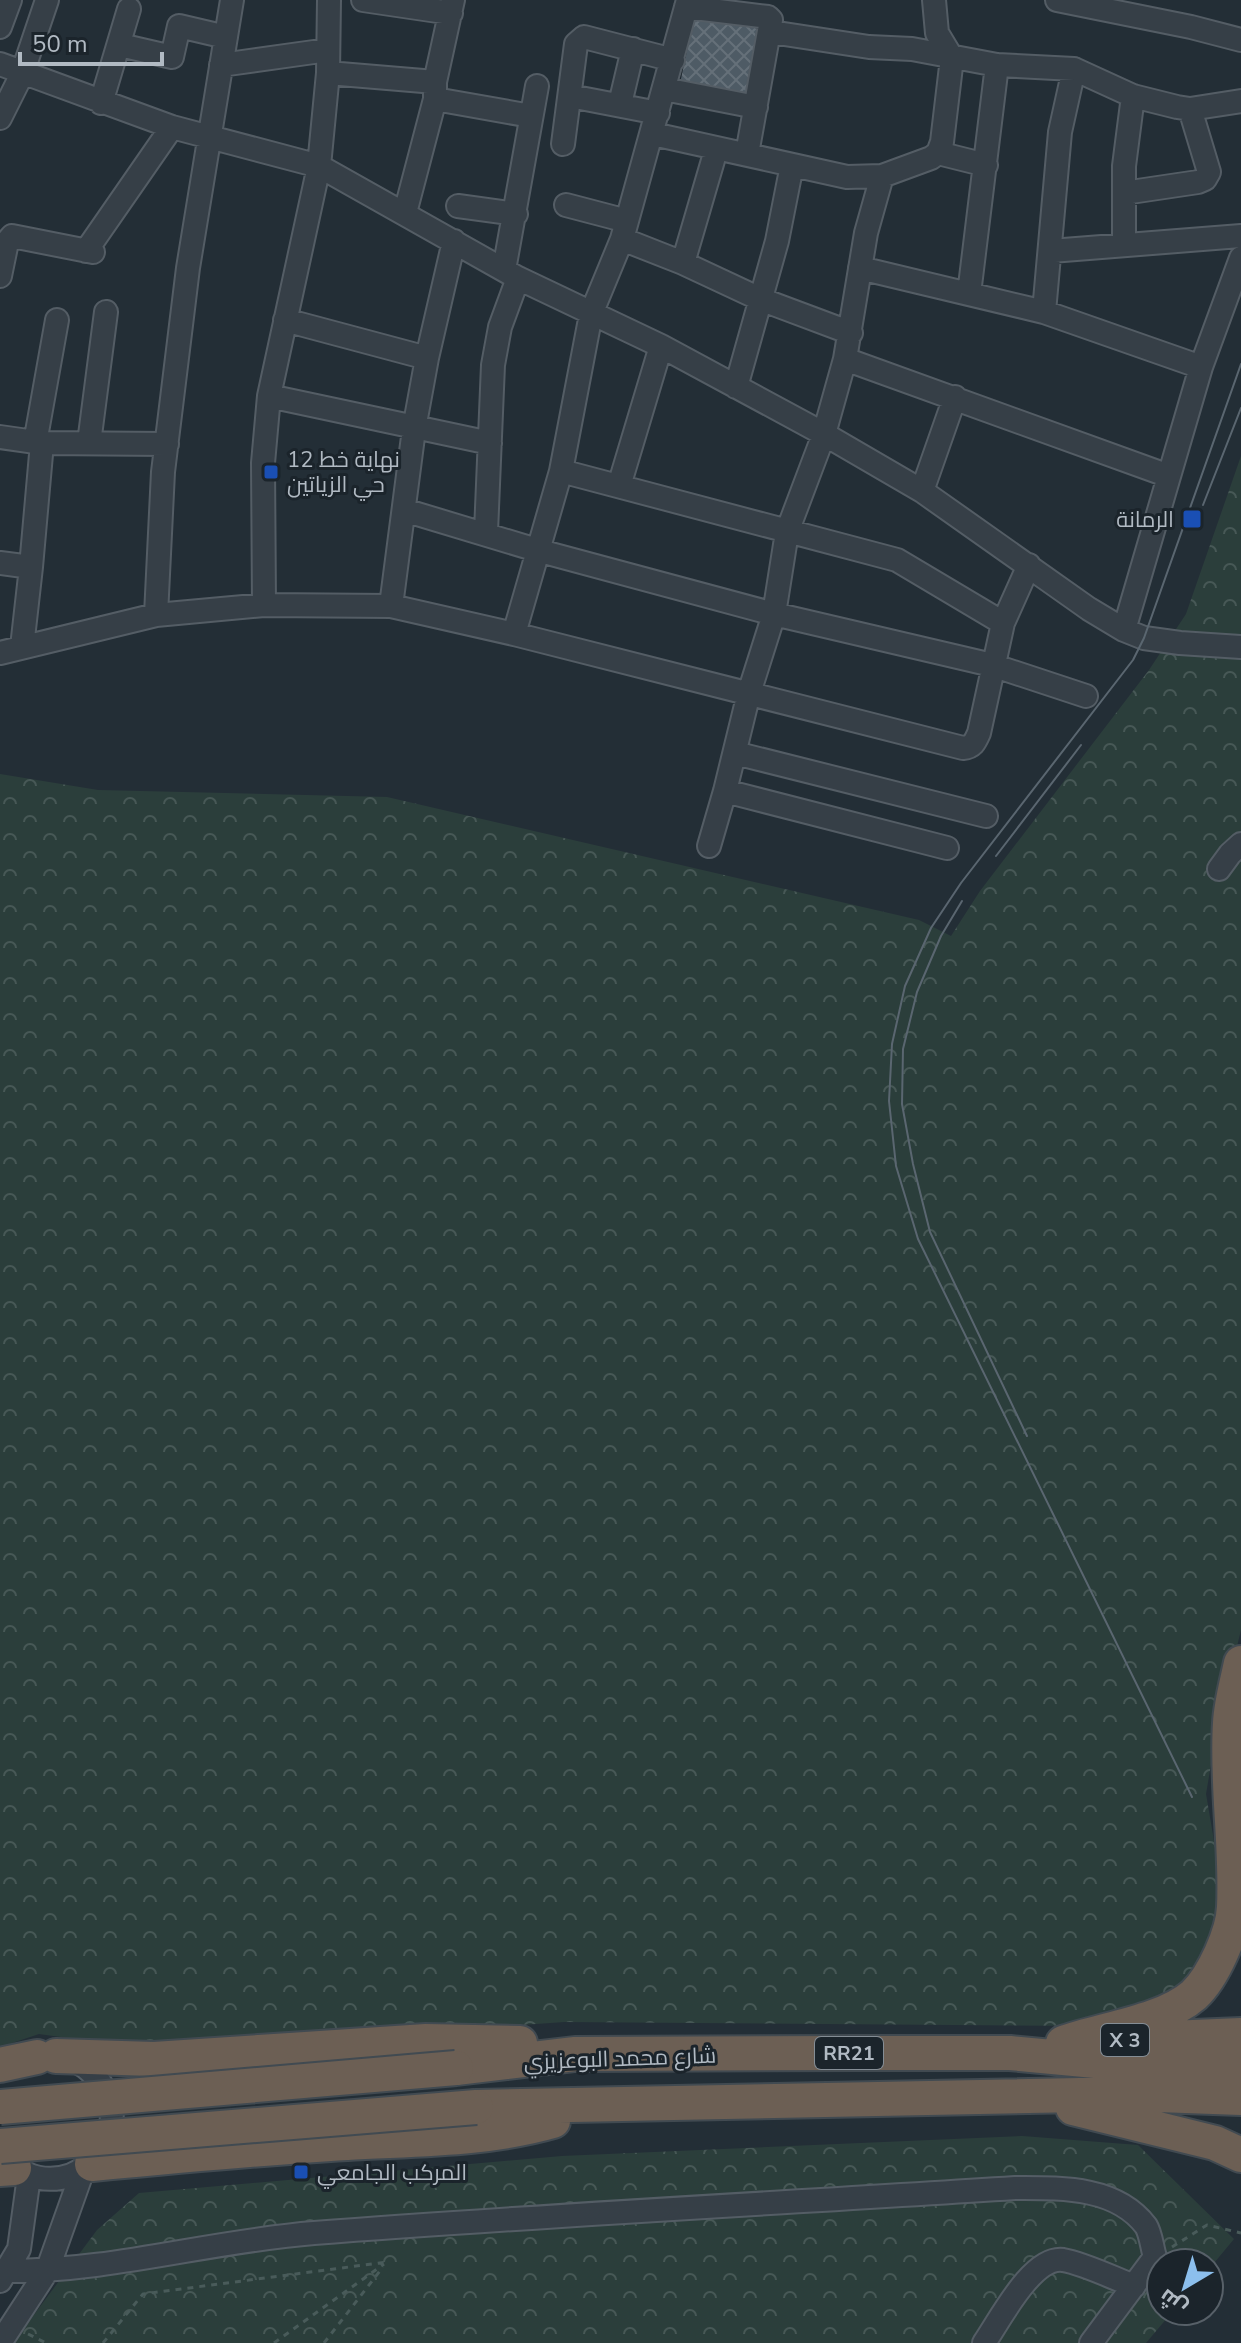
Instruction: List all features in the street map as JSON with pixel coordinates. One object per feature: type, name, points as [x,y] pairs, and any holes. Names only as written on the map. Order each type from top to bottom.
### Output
[{"type":"highway","points":[[1063,2043],[1096,2031],[1155,2017],[1176,2007],[1195,1994],[1221,1956],[1234,1910],[1230,1722],[1241,1663]]},
{"type":"highway","name":"X 3","points":[[1010,2053],[1063,2043],[1241,2035]]},
{"type":"highway","points":[[0,2065],[46,2056],[154,2059],[426,2041],[533,2043],[575,2054]]},
{"type":"highway","name":"شارع محمد البوعزيزي","points":[[0,2107],[456,2068],[575,2054],[1010,2053],[1181,2069],[1241,2066]]},
{"type":"highway","name":"شارع محمد البوعزيزي","points":[[9,2162],[476,2107],[1131,2094],[1241,2098]]},
{"type":"highway","points":[[1022,2096],[1201,2139],[1241,2155]]},
{"type":"highway","points":[[87,2167],[525,2129],[589,2106]]},
{"type":"street","points":[[0,27],[10,0]]},
{"type":"street","points":[[0,118],[22,74],[47,0]]},
{"type":"street","points":[[156,615],[167,444],[188,268],[212,137],[232,0]]},
{"type":"street","points":[[264,605],[263,463],[269,396],[319,166],[328,73],[329,0]]},
{"type":"street","points":[[363,0],[452,7],[405,213]]},
{"type":"street","points":[[934,0],[937,33],[952,58],[938,153]]},
{"type":"street","points":[[1057,0],[1241,40]]},
{"type":"street","points":[[514,634],[561,471],[591,314],[625,230],[687,4],[771,20],[747,154]]},
{"type":"street","points":[[101,103],[129,9]]},
{"type":"street","points":[[120,45],[172,57],[179,26],[226,37]]},
{"type":"street","points":[[771,32],[869,47],[912,49],[997,65],[1074,69],[1133,96],[1190,109],[1241,101]]},
{"type":"street","points":[[563,144],[579,39],[584,37],[673,60]]},
{"type":"street","points":[[620,104],[633,49]]},
{"type":"street","points":[[221,65],[328,50]]},
{"type":"street","points":[[0,64],[172,127],[319,166],[511,274],[661,346],[824,434],[922,491],[1089,609],[1124,630],[1144,638],[1241,647]]},
{"type":"street","points":[[969,294],[997,65]]},
{"type":"street","points":[[1044,312],[1060,132],[1074,69]]},
{"type":"street","points":[[328,73],[435,90],[531,113],[568,106],[620,104],[655,124],[716,150],[847,177],[882,176],[938,153],[986,165]]},
{"type":"street","points":[[486,532],[493,365],[511,274],[516,214],[537,86]]},
{"type":"street","points":[[664,89],[756,107]]},
{"type":"street","points":[[1124,244],[1124,166],[1133,96]]},
{"type":"street","points":[[1124,193],[1205,179],[1209,172],[1190,109]]},
{"type":"street","points":[[0,276],[7,242],[12,236],[90,251],[172,127]]},
{"type":"street","points":[[683,263],[716,150]]},
{"type":"street","points":[[736,387],[777,241],[792,165]]},
{"type":"street","points":[[709,846],[749,693],[774,614],[787,532],[824,434],[845,359],[866,233],[882,176]]},
{"type":"street","points":[[566,205],[625,230],[683,263],[760,299],[851,333]]},
{"type":"street","points":[[458,206],[516,214]]},
{"type":"street","points":[[1051,251],[1241,236]]},
{"type":"street","points":[[391,606],[414,429],[454,241]]},
{"type":"street","points":[[1124,630],[1201,367],[1241,258]]},
{"type":"street","points":[[860,268],[1044,312],[1201,367]]},
{"type":"street","points":[[89,443],[106,312]]},
{"type":"street","points":[[57,320],[38,443],[31,567],[11,650],[156,615],[264,605],[391,606],[970,748],[979,733],[1003,623],[1029,565]]},
{"type":"street","points":[[285,320],[427,358]]},
{"type":"street","points":[[619,486],[661,346]]},
{"type":"street","points":[[845,359],[1169,476]]},
{"type":"street","points":[[269,396],[490,443]]},
{"type":"street","points":[[922,491],[955,397]]},
{"type":"street","points":[[0,437],[38,443],[167,444]]},
{"type":"street","points":[[561,471],[897,560],[1003,623]]},
{"type":"street","points":[[404,510],[486,532],[540,551],[774,614],[992,665],[1086,696]]},
{"type":"street","points":[[0,563],[31,567]]},
{"type":"street","points":[[735,753],[986,816]]},
{"type":"street","points":[[725,791],[947,848]]},
{"type":"street","points":[[1219,869],[1241,844]]},
{"type":"street","points":[[0,2082],[18,2064],[46,2056],[76,2061],[92,2073],[105,2089],[111,2108],[111,2129],[104,2148],[87,2167],[47,2271],[0,2343]]},
{"type":"street","points":[[9,2162],[47,2179],[65,2178],[87,2167]]},
{"type":"street","points":[[4,2276],[19,2249],[9,2162]]},
{"type":"street","points":[[4,2276],[310,2233],[1015,2188],[1088,2192],[1122,2204],[1147,2228],[1152,2247]]},
{"type":"street","points":[[984,2343],[1033,2271],[1046,2262],[1062,2260],[1134,2286]]},
{"type":"street","points":[[1091,2343],[1145,2271]]},
{"type":"path","points":[[1171,2247],[1207,2225],[1241,2233]]},
{"type":"path","points":[[103,2343],[143,2294],[387,2262]]},
{"type":"path","points":[[274,2343],[387,2262]]},
{"type":"path","points":[[324,2343],[387,2262]]},
{"type":"green space","points":[[1241,456],[1241,1630],[1218,1723],[1206,1794],[1222,1888],[1213,1950],[1191,1985],[1089,2026],[564,2022],[163,2051],[39,2034],[0,2047],[0,774],[98,790],[387,797],[919,920],[951,936],[980,891],[1149,670],[1186,614]]},
{"type":"green space","points":[[1022,2136],[1138,2145],[1234,2239],[1225,2250],[1225,2247],[1145,2247],[1145,2327],[1160,2327],[1146,2343],[13,2343],[97,2230],[139,2193],[562,2156]]},
{"type":"building","points":[[694,14],[764,29],[749,99],[679,83]]},
{"type":"tram line","points":[[1192,1797],[918,1239],[896,1166],[889,1101],[892,1044],[905,986],[931,928],[961,883],[1133,660],[1144,638],[1241,364]]},
{"type":"tram line","points":[[1203,505],[1241,408]]},
{"type":"tram line","points":[[996,856],[1081,745]]},
{"type":"tram line","points":[[962,901],[941,936],[917,992],[903,1049],[902,1104],[930,1232],[1027,1436]]},
{"type":"place","name":"نهاية خط 12 حي الزياتين","points":[[271,472]]},
{"type":"place","name":"الرمانة","points":[[1192,519]]},
{"type":"place","name":"المركب الجامعي","points":[[301,2172]]}]
